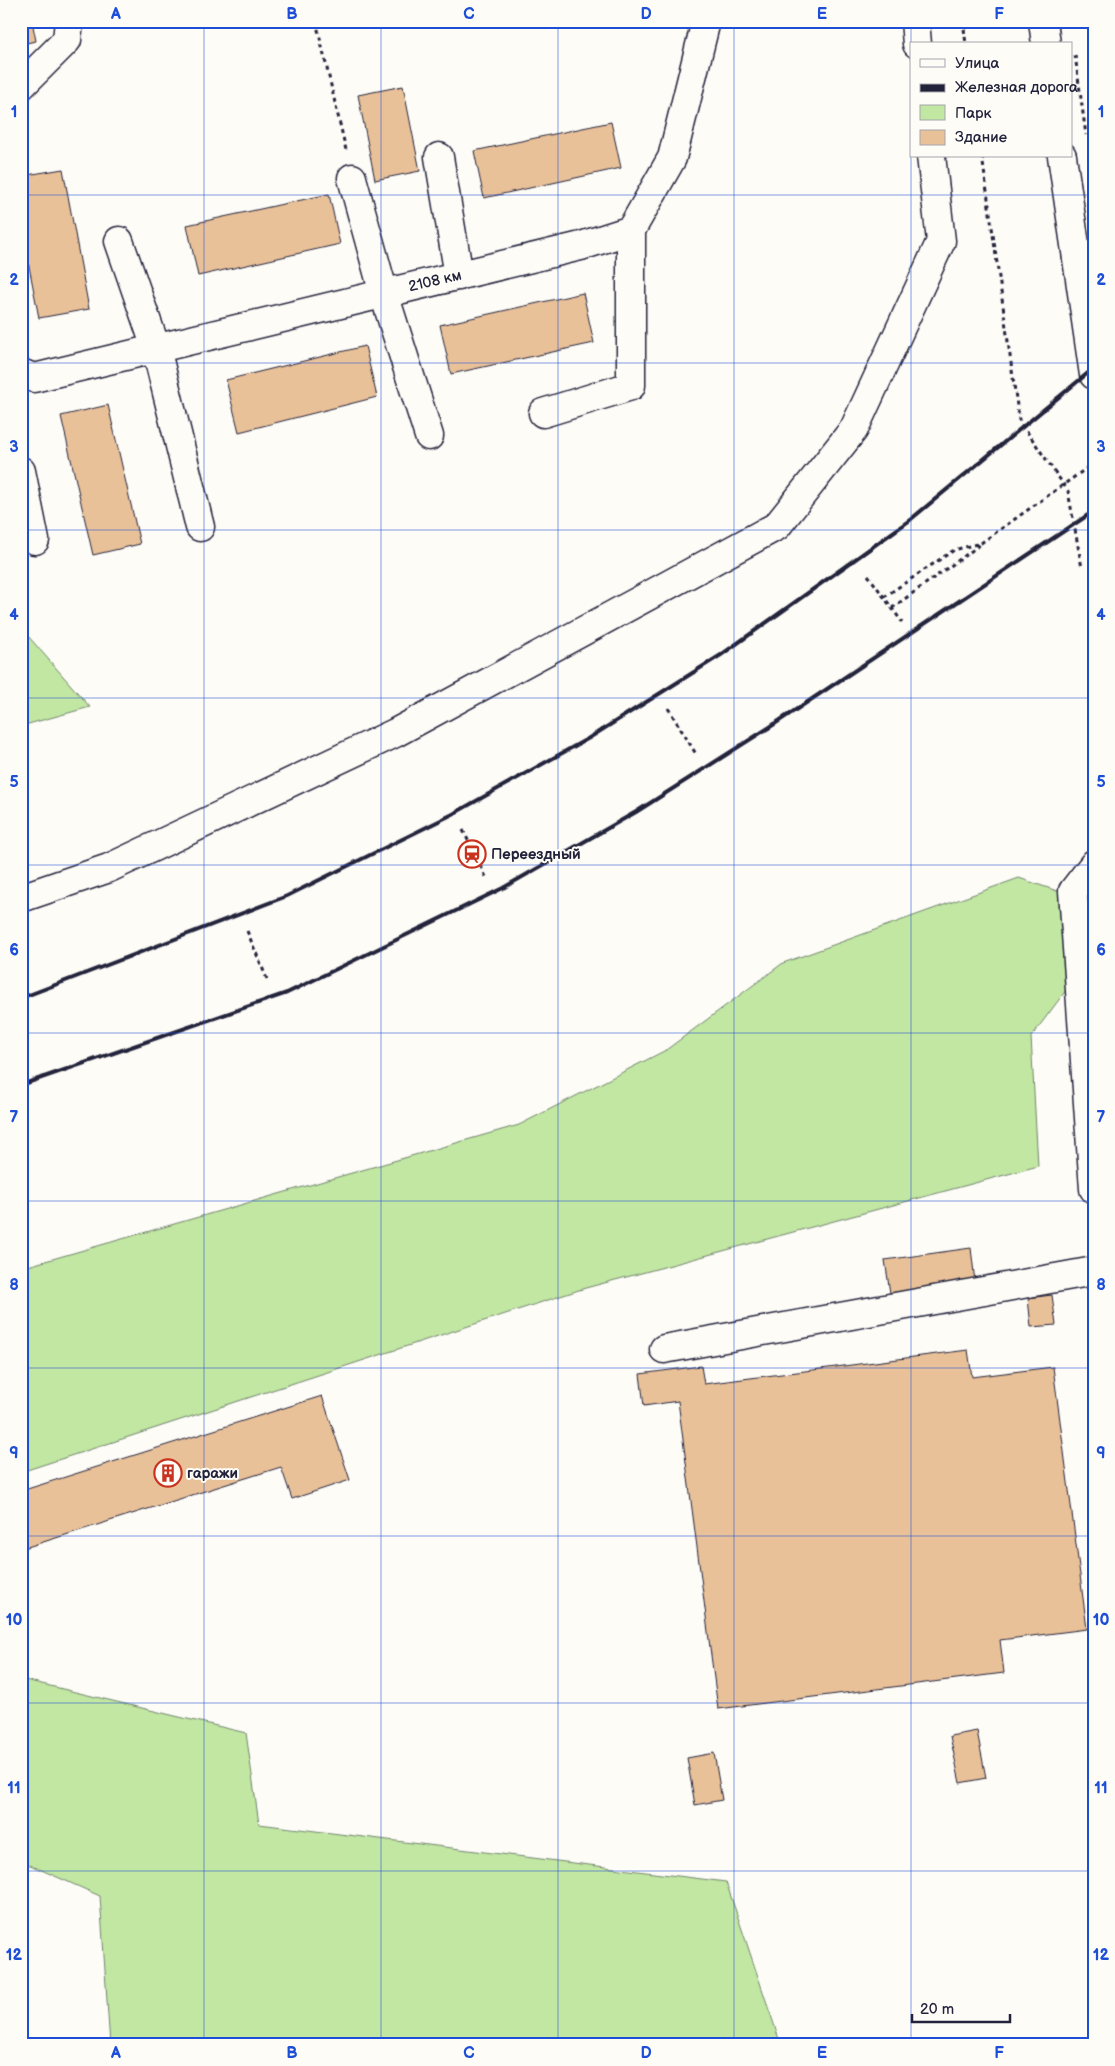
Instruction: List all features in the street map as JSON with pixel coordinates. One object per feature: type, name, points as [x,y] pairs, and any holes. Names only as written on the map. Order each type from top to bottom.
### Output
[{"type":"street","points":[[21,86],[68,40],[69,21]]},
{"type":"street","points":[[543,413],[631,386],[631,230],[672,158],[706,21]]},
{"type":"street","points":[[914,21],[917,42]]},
{"type":"street","points":[[1043,21],[1046,42]]},
{"type":"street","points":[[438,157],[459,276]]},
{"type":"street","points":[[21,898],[109,868],[395,733],[777,526],[854,429],[941,241],[931,158]]},
{"type":"street","points":[[1062,158],[1094,375]]},
{"type":"street","points":[[352,178],[384,294],[429,436]]},
{"type":"street","name":"2108 км","points":[[21,373],[34,378],[581,246],[631,230]]},
{"type":"street","points":[[119,241],[156,348],[200,527]]},
{"type":"street","points":[[21,471],[35,540]]},
{"type":"street","points":[[1094,864],[1073,891],[1094,1188]]},
{"type":"street","points":[[664,1349],[1094,1271]]},
{"type":"path","points":[[316,21],[352,178]]},
{"type":"path","points":[[963,21],[966,42]]},
{"type":"path","points":[[1074,50],[1086,137]]},
{"type":"path","points":[[982,158],[1019,420],[1068,490],[1082,568]]},
{"type":"path","points":[[892,608],[1094,463]]},
{"type":"path","points":[[884,597],[954,550],[982,543]]},
{"type":"path","points":[[868,575],[902,622]]},
{"type":"path","points":[[668,708],[696,754]]},
{"type":"path","points":[[463,830],[486,877]]},
{"type":"path","points":[[247,931],[267,979]]},
{"type":"path","points":[[21,1046],[27,1065]]},
{"type":"green space","points":[[21,628],[90,707],[21,726]]},
{"type":"green space","points":[[1019,878],[1060,892],[1067,989],[1031,1037],[1038,1166],[582,1289],[21,1472],[21,1268],[519,1125],[666,1050],[783,963]]},
{"type":"green space","points":[[21,1679],[246,1733],[259,1824],[726,1882],[781,2045],[110,2045],[100,1896],[21,1861]]},
{"type":"building","points":[[21,21],[32,21],[36,41],[21,44]]},
{"type":"building","points":[[403,86],[420,171],[375,180],[358,95]]},
{"type":"building","points":[[611,122],[621,168],[484,198],[474,151]]},
{"type":"building","points":[[63,169],[89,309],[39,318],[21,225],[21,176]]},
{"type":"building","points":[[329,194],[340,244],[198,276],[187,225]]},
{"type":"building","points":[[583,293],[594,343],[451,374],[440,325]]},
{"type":"building","points":[[365,346],[377,397],[239,432],[226,380]]},
{"type":"building","points":[[108,405],[140,544],[93,555],[61,416]]},
{"type":"building","points":[[971,1248],[975,1282],[890,1293],[885,1260]]},
{"type":"building","points":[[1052,1295],[1056,1325],[1031,1327],[1028,1298]]},
{"type":"building","points":[[968,1350],[972,1377],[1053,1367],[1087,1629],[1000,1640],[1004,1673],[718,1709],[678,1401],[644,1406],[640,1374],[701,1366],[704,1384]]},
{"type":"building","name":"гаражи","points":[[322,1396],[350,1480],[292,1499],[281,1467],[21,1549],[21,1491]]},
{"type":"building","points":[[977,1731],[986,1778],[960,1783],[950,1736]]},
{"type":"building","points":[[714,1753],[722,1800],[695,1805],[687,1758]]},
{"type":"railway","points":[[21,998],[287,896],[453,814],[589,738],[721,655],[910,520],[1094,368]]},
{"type":"railway","points":[[21,1085],[287,993],[503,888],[636,812],[770,727],[1094,511]]},
{"type":"place","name":"Переездный","points":[[472,854]]},
{"type":"place","name":"гаражи","points":[[168,1473]]}]
